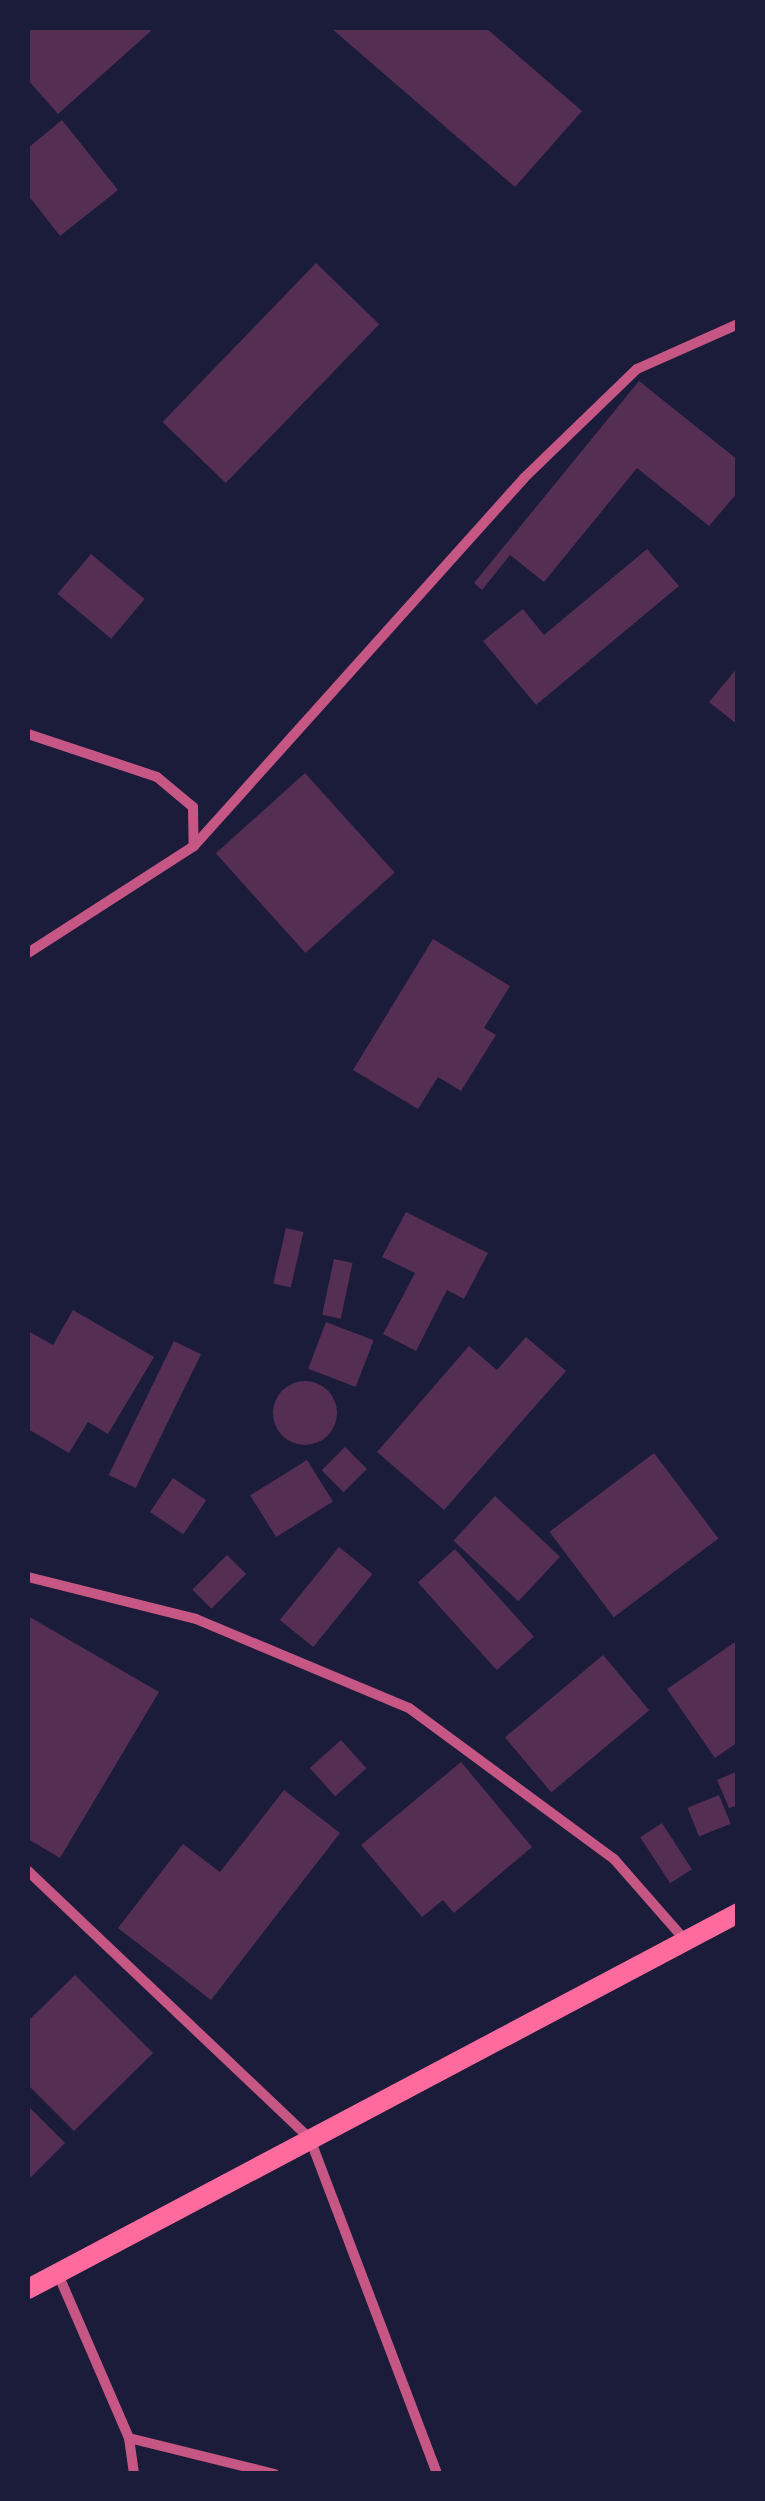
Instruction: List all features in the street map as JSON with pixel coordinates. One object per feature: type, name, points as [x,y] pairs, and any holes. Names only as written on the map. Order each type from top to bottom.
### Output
[{"type":"main road","points":[[28,2289],[738,1913]]},
{"type":"street","points":[[28,953],[194,846],[524,478],[637,369],[738,324]]},
{"type":"street","points":[[28,734],[157,777],[193,807],[194,846]]},
{"type":"street","points":[[28,1577],[196,1620],[408,1708],[614,1859],[685,1940]]},
{"type":"street","points":[[28,1871],[310,2139],[437,2474]]},
{"type":"street","points":[[58,2273],[129,2438],[134,2474]]},
{"type":"street","points":[[129,2438],[275,2474]]},
{"type":"building","points":[[28,28],[151,31],[58,114],[28,80]]},
{"type":"building","points":[[331,28],[486,28],[582,111],[515,187]]},
{"type":"building","points":[[62,120],[118,190],[60,236],[28,195],[28,148]]},
{"type":"building","points":[[316,263],[379,324],[226,483],[162,422]]},
{"type":"building","points":[[639,381],[738,460],[738,492],[709,526],[637,468],[544,582],[510,555],[482,590],[474,583]]},
{"type":"building","points":[[647,549],[679,586],[536,705],[483,641],[523,609],[544,635]]},
{"type":"building","points":[[91,554],[145,599],[111,639],[58,594]]},
{"type":"building","points":[[738,667],[738,725],[709,702]]},
{"type":"building","points":[[305,773],[395,873],[305,953],[216,853]]},
{"type":"building","points":[[433,939],[510,986],[484,1028],[496,1035],[461,1091],[438,1077],[418,1109],[353,1070]]},
{"type":"building","points":[[406,1212],[488,1253],[464,1299],[447,1290],[416,1351],[383,1334],[415,1273],[382,1257]]},
{"type":"building","points":[[286,1228],[304,1232],[291,1288],[273,1284]]},
{"type":"building","points":[[334,1259],[353,1263],[341,1319],[322,1315]]},
{"type":"building","points":[[73,1310],[154,1357],[108,1434],[88,1422],[69,1453],[28,1429],[28,1331],[53,1345]]},
{"type":"building","points":[[326,1322],[374,1340],[356,1387],[308,1369]]},
{"type":"building","points":[[526,1337],[566,1371],[444,1510],[377,1452],[469,1346],[497,1370]]},
{"type":"building","points":[[174,1341],[201,1354],[136,1488],[109,1475]]},
{"type":"building","points":[[305,1381],[327,1391],[337,1413],[327,1435],[305,1445],[283,1435],[273,1413],[283,1391]]},
{"type":"building","points":[[345,1447],[367,1469],[344,1492],[322,1470]]},
{"type":"building","points":[[654,1453],[718,1538],[614,1617],[549,1532]]},
{"type":"building","points":[[307,1460],[333,1502],[276,1537],[250,1496]]},
{"type":"building","points":[[173,1478],[206,1500],[183,1534],[150,1512]]},
{"type":"building","points":[[495,1496],[560,1557],[518,1601],[453,1541]]},
{"type":"building","points":[[339,1547],[372,1574],[313,1647],[280,1620]]},
{"type":"building","points":[[455,1549],[534,1637],[497,1670],[418,1582]]},
{"type":"building","points":[[227,1555],[246,1574],[211,1609],[192,1590]]},
{"type":"building","points":[[28,1616],[159,1692],[60,1858],[28,1839]]},
{"type":"building","points":[[738,1640],[738,1742],[715,1758],[667,1689]]},
{"type":"building","points":[[603,1655],[649,1710],[551,1792],[505,1737]]},
{"type":"building","points":[[341,1740],[366,1768],[335,1796],[310,1768]]},
{"type":"building","points":[[461,1762],[532,1847],[454,1913],[443,1900],[422,1917],[361,1845]]},
{"type":"building","points":[[738,1771],[738,1805],[729,1808],[717,1780]]},
{"type":"building","points":[[284,1790],[340,1833],[211,2000],[118,1928],[183,1844],[220,1872]]},
{"type":"building","points":[[719,1795],[731,1824],[699,1836],[687,1808]]},
{"type":"building","points":[[662,1823],[692,1869],[670,1883],[640,1837]]},
{"type":"building","points":[[75,1975],[153,2053],[74,2131],[28,2085],[28,2021]]},
{"type":"building","points":[[28,2106],[65,2143],[28,2180]]}]
